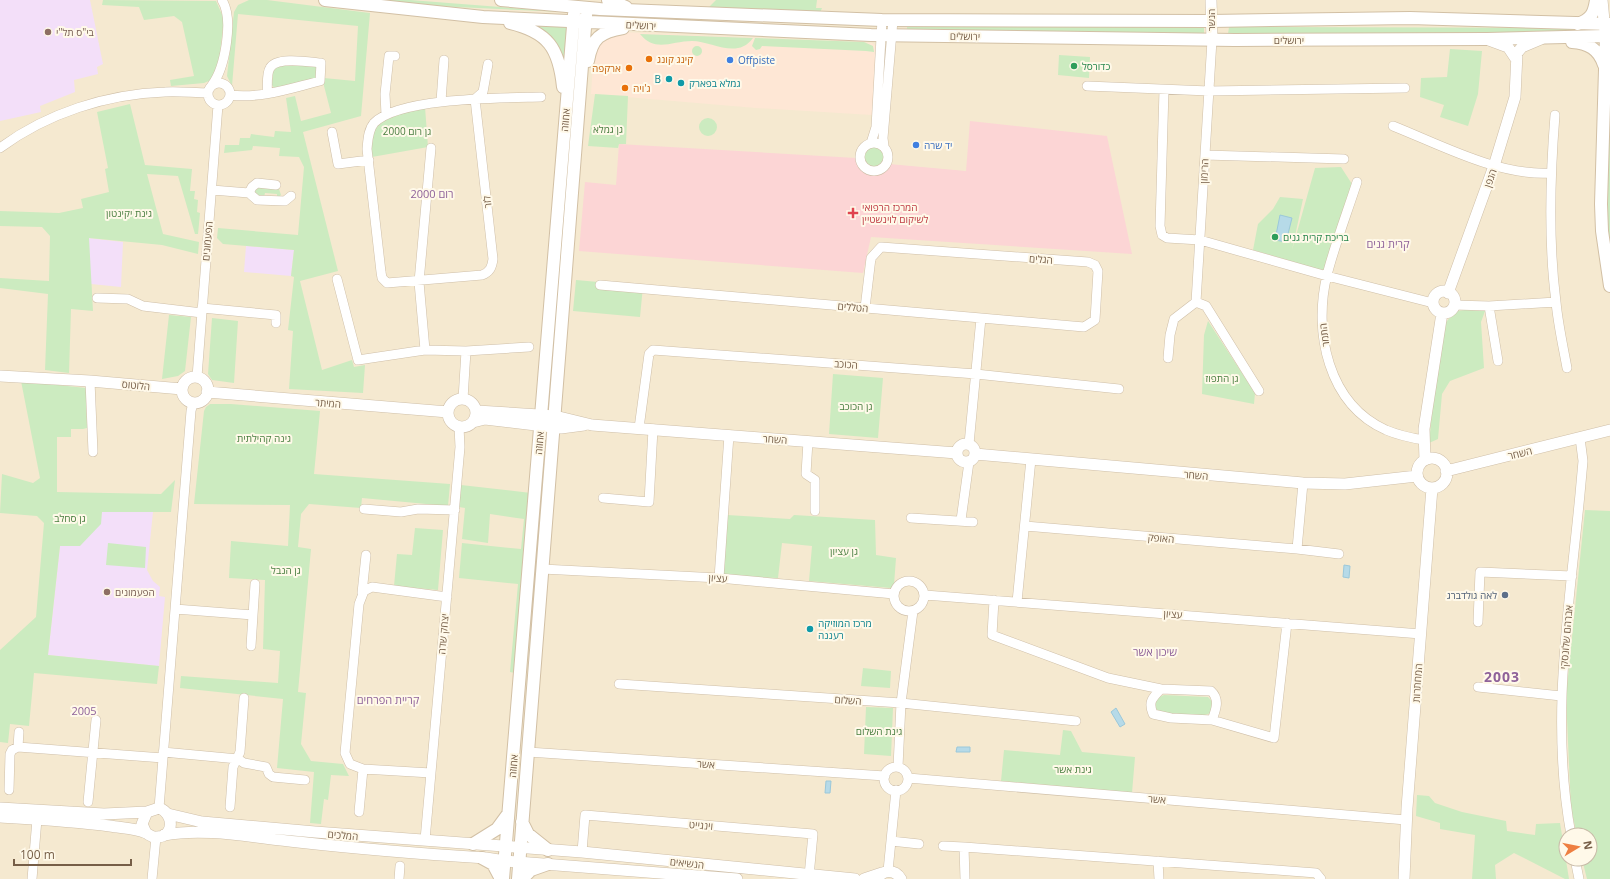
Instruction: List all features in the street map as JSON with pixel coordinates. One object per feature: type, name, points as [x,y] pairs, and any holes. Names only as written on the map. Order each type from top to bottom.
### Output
[{"type":"main road","name":"ירושלים","points":[[325,0],[483,17],[887,35],[1212,40],[1487,39],[1608,36]]},
{"type":"main road","name":"ירושלים","points":[[501,0],[575,3],[638,11],[887,20],[1211,21],[1410,18],[1608,24]]},
{"type":"main road","points":[[608,0],[638,11]]},
{"type":"main road","points":[[1577,24],[1594,13],[1596,0]]},
{"type":"main road","name":"אחוזה","points":[[502,879],[509,813],[575,3]]},
{"type":"main road","name":"אחוזה","points":[[518,879],[587,4]]},
{"type":"main road","points":[[483,17],[529,28],[549,43],[556,56],[562,77],[564,130]]},
{"type":"main road","points":[[578,126],[590,54],[594,42],[603,34],[610,31],[639,25]]},
{"type":"main road","points":[[1608,36],[1601,204],[1602,231],[1610,286]]},
{"type":"main road","points":[[1557,38],[1584,43],[1593,47],[1602,58],[1606,69]]},
{"type":"main road","points":[[473,844],[497,829],[509,813]]},
{"type":"main road","points":[[522,822],[528,834],[548,850]]},
{"type":"main road","points":[[482,858],[493,864],[502,879]]},
{"type":"main road","points":[[522,879],[531,870],[548,864]]},
{"type":"street","points":[[0,148],[42,121],[94,102],[165,92],[210,89],[219,83],[226,85],[230,95],[227,102],[218,105],[211,102],[210,89],[220,72],[226,43],[228,16],[222,0]]},
{"type":"street","name":"הנשר","points":[[1211,0],[1212,40]]},
{"type":"street","points":[[1602,0],[1608,24],[1608,36]]},
{"type":"street","points":[[884,146],[871,143],[863,147],[860,155],[861,164],[869,170],[878,171],[886,165],[888,155],[884,146],[883,138],[887,20]]},
{"type":"street","points":[[871,143],[876,127],[887,35]]},
{"type":"street","points":[[1487,39],[1508,47],[1516,59],[1522,47],[1542,38]]},
{"type":"street","name":"הרימון","points":[[1196,302],[1212,40]]},
{"type":"street","points":[[386,115],[385,94],[388,56],[395,56]]},
{"type":"street","name":"הגפן","points":[[1448,293],[1494,166],[1515,97],[1516,59]]},
{"type":"street","points":[[441,101],[444,60]]},
{"type":"street","points":[[230,95],[246,97],[267,93],[320,81],[321,63],[283,61],[274,64],[269,70],[267,93]]},
{"type":"street","points":[[475,98],[483,92],[488,64]]},
{"type":"street","points":[[1087,86],[1208,91],[1406,88]]},
{"type":"street","points":[[1164,90],[1160,226],[1162,235],[1167,238],[1200,240],[1327,276],[1433,303]]},
{"type":"street","points":[[419,282],[391,284],[387,283],[382,278],[369,160],[369,134],[374,124],[386,115],[441,101],[475,98],[541,96]]},
{"type":"street","name":"לזר","points":[[419,282],[482,275],[492,266],[493,259],[475,98]]},
{"type":"street","name":"הפעמונים","points":[[197,378],[218,105]]},
{"type":"street","points":[[1554,115],[1550,173],[1556,302],[1567,368]]},
{"type":"street","points":[[1393,126],[1494,166],[1517,172],[1534,174],[1550,173]]},
{"type":"street","points":[[332,132],[338,164],[369,160]]},
{"type":"street","points":[[425,350],[419,282],[431,148]]},
{"type":"street","points":[[1205,155],[1344,159]]},
{"type":"street","name":"התמר","points":[[1357,182],[1327,276],[1322,314],[1324,340],[1329,363],[1339,389],[1354,408],[1384,430],[1402,436],[1424,440]]},
{"type":"street","points":[[249,193],[252,187],[257,183],[276,185]]},
{"type":"street","points":[[212,190],[249,193],[257,200],[285,201],[291,196]]},
{"type":"street","name":"הגלים","points":[[865,308],[870,258],[881,247],[1088,262],[1094,265],[1098,271],[1095,320],[1084,327],[981,318]]},
{"type":"street","points":[[338,279],[358,360],[425,350],[466,351],[529,347]]},
{"type":"street","name":"הטללים","points":[[600,285],[981,318]]},
{"type":"street","points":[[1438,293],[1448,293],[1453,297],[1454,305],[1449,311],[1442,313],[1436,310],[1433,299],[1438,293]]},
{"type":"street","points":[[97,298],[128,299],[143,306],[276,315],[276,323]]},
{"type":"street","points":[[1168,358],[1170,335],[1174,319],[1196,302],[1206,306],[1258,391]]},
{"type":"street","points":[[1454,305],[1489,306],[1556,302]]},
{"type":"street","points":[[1489,306],[1498,361]]},
{"type":"street","points":[[1425,460],[1424,440],[1428,402],[1442,313]]},
{"type":"street","points":[[969,444],[981,318]]},
{"type":"street","name":"הכוכב","points":[[639,428],[649,354],[653,350],[976,374],[1119,389]]},
{"type":"street","points":[[463,399],[466,351]]},
{"type":"street","name":"הלוטוס","points":[[0,376],[90,381],[182,390]]},
{"type":"street","points":[[192,378],[197,378],[204,381],[207,392],[201,401],[193,403],[184,397],[182,390],[185,382],[192,378]]},
{"type":"street","points":[[90,381],[93,452]]},
{"type":"street","name":"המיתר","points":[[207,392],[448,412]]},
{"type":"street","points":[[473,422],[476,411],[472,403],[463,399],[453,402],[448,412],[452,423],[459,427],[469,426],[473,422],[485,419],[522,422],[540,421]]},
{"type":"street","points":[[155,835],[168,832],[171,823],[163,811],[163,755],[191,411],[193,403]]},
{"type":"street","points":[[476,411],[554,422]]},
{"type":"street","name":"השחר","points":[[554,422],[957,453]]},
{"type":"street","name":"יצחק שדה","points":[[425,840],[455,510],[460,447],[459,427]]},
{"type":"street","points":[[603,498],[649,502],[654,429]]},
{"type":"street","name":"השחר","points":[[1446,471],[1610,430]]},
{"type":"street","points":[[719,578],[729,435]]},
{"type":"street","name":"השחר","points":[[1593,435],[1610,436]]},
{"type":"street","name":"אברהם שלונסקי","points":[[1570,827],[1564,791],[1561,696],[1582,461],[1580,438]]},
{"type":"street","points":[[808,441],[806,474],[815,480],[815,510]]},
{"type":"street","points":[[969,444],[960,446],[957,453],[962,461],[972,458]]},
{"type":"street","points":[[961,520],[972,458],[975,449],[969,444]]},
{"type":"street","name":"השחר","points":[[972,458],[1031,459],[1303,483],[1345,484],[1417,476]]},
{"type":"street","points":[[1017,602],[1031,459]]},
{"type":"street","points":[[1436,459],[1444,466],[1446,471],[1446,476],[1441,485],[1432,488],[1422,485],[1417,476],[1418,468],[1425,460],[1436,459]]},
{"type":"street","points":[[1297,549],[1303,483]]},
{"type":"street","name":"המחתרות","points":[[1404,879],[1406,820],[1432,488]]},
{"type":"street","points":[[364,509],[401,512],[418,509],[455,510]]},
{"type":"street","points":[[911,518],[961,520],[973,522]]},
{"type":"street","name":"האופק","points":[[1025,526],[1297,549],[1339,554]]},
{"type":"street","points":[[366,555],[356,636],[345,752],[350,764],[363,769],[430,773]]},
{"type":"street","name":"עציון","points":[[542,569],[719,578],[894,594]]},
{"type":"street","points":[[1478,622],[1480,572],[1572,576]]},
{"type":"street","points":[[912,581],[920,585],[925,595],[922,605],[913,611],[904,611],[896,604],[894,594],[901,582],[912,581]]},
{"type":"street","points":[[251,646],[255,584]]},
{"type":"street","points":[[362,593],[368,588],[372,587],[447,597]]},
{"type":"street","name":"עציון","points":[[925,595],[1421,634]]},
{"type":"street","points":[[994,600],[992,635],[1108,678],[1161,689],[1211,691],[1216,696],[1217,704],[1212,720]]},
{"type":"street","points":[[175,609],[253,615]]},
{"type":"street","points":[[898,767],[901,703],[913,611]]},
{"type":"street","points":[[1161,689],[1151,698],[1150,706],[1153,714],[1171,718],[1212,720],[1274,738],[1287,623]]},
{"type":"street","name":"השלום","points":[[619,684],[901,703],[1076,721]]},
{"type":"street","points":[[1478,687],[1561,696]]},
{"type":"street","points":[[230,807],[234,767],[240,752],[244,698]]},
{"type":"street","points":[[88,802],[96,720]]},
{"type":"street","points":[[18,747],[19,732]]},
{"type":"street","points":[[9,790],[10,754],[14,748],[18,747],[93,753],[238,759],[244,763],[266,766],[269,774],[273,777],[305,780]]},
{"type":"street","name":"אשר","points":[[528,752],[885,776]]},
{"type":"street","points":[[898,767],[906,772],[908,778],[903,788],[896,790],[888,787],[885,776],[890,769],[898,767]]},
{"type":"street","points":[[359,812],[363,769]]},
{"type":"street","name":"אשר","points":[[908,778],[1406,820]]},
{"type":"street","points":[[882,874],[891,842],[896,790]]},
{"type":"street","points":[[0,808],[104,814],[163,811]]},
{"type":"street","name":"המלכים","points":[[163,811],[202,822],[520,848]]},
{"type":"street","points":[[147,812],[142,824],[155,835]]},
{"type":"street","name":"וינגייט","points":[[582,852],[585,815],[813,834],[809,876]]},
{"type":"street","name":"המלכים","points":[[0,817],[103,825],[155,835],[178,832],[200,832],[308,844],[505,861]]},
{"type":"street","points":[[32,879],[37,819]]},
{"type":"street","points":[[152,879],[155,835]]},
{"type":"street","points":[[891,842],[919,844]]},
{"type":"street","points":[[943,846],[1316,873],[1321,879]]},
{"type":"street","points":[[964,847],[965,879]]},
{"type":"street","name":"הנשיאים","points":[[520,848],[582,852],[809,876],[854,879]]},
{"type":"street","name":"הנשיאים","points":[[505,861],[707,878],[738,879]]},
{"type":"street","points":[[1158,861],[1159,879]]},
{"type":"street","points":[[399,879],[400,866]]},
{"type":"street","points":[[1577,867],[1579,879]]},
{"type":"street","points":[[864,879],[882,874],[897,874],[902,879]]},
{"type":"shaded area","points":[[0,0],[1610,0],[1610,879],[0,879]]},
{"type":"shaded area","name":"בי\"ס תל\"י","points":[[0,0],[90,0],[103,64],[97,67],[98,74],[74,80],[75,92],[40,106],[41,112],[0,121]]},
{"type":"shaded area","points":[[621,32],[872,43],[877,47],[872,115],[756,108],[591,94],[594,49],[597,42]]},
{"type":"shaded area","name":"המרכז הרפואי לשיקום לוינשטיין","points":[[970,121],[1107,136],[1132,254],[871,237],[863,273],[579,251],[585,182],[616,185],[619,144],[856,158],[868,172],[876,174],[887,169],[889,164],[966,171]]},
{"type":"shaded area","points":[[88,238],[123,242],[121,287],[91,284]]},
{"type":"shaded area","points":[[246,246],[294,250],[291,276],[244,272]]},
{"type":"shaded area","name":"הפעמונים","points":[[102,512],[153,512],[147,570],[153,581],[160,587],[159,596],[165,597],[159,666],[48,655],[60,546]]},
{"type":"green space","points":[[103,0],[216,1],[224,19],[218,70],[211,80],[204,83],[171,86],[170,80],[194,76],[182,22],[174,16],[144,20],[139,7],[102,5]]},
{"type":"green space","points":[[249,0],[267,0],[370,13],[361,116],[303,132],[338,271],[300,281],[322,370],[352,360],[354,367],[365,365],[363,393],[289,389],[293,331],[288,330],[294,277],[291,276],[294,250],[223,244],[217,238],[218,228],[298,235],[304,167],[299,157],[279,156],[280,148],[253,146],[252,150],[224,153],[225,145],[239,145],[240,138],[250,138],[251,134],[274,137],[275,131],[291,132],[286,98],[295,96],[301,121],[331,113],[324,86],[324,78],[355,81],[358,26],[238,14],[232,86],[227,76],[234,12],[238,5]]},
{"type":"green space","points":[[370,0],[410,0],[564,12],[435,6]]},
{"type":"green space","points":[[716,0],[817,0],[816,8],[822,8],[820,13],[709,7]]},
{"type":"green space","points":[[523,22],[568,25],[564,75],[563,67]]},
{"type":"green space","points":[[907,24],[1204,27],[1204,35],[907,32]]},
{"type":"green space","points":[[1229,27],[1592,28],[1598,30],[1501,34],[1228,34]]},
{"type":"green space","points":[[640,34],[753,38],[740,48],[732,49],[692,41],[658,45],[646,40]]},
{"type":"green space","points":[[755,38],[864,42],[873,46],[875,57],[874,52],[866,51],[762,46],[760,49],[756,50],[752,46]]},
{"type":"green space","points":[[695,46],[699,46],[701,47],[701,55],[695,56],[692,53],[692,49]]},
{"type":"green space","points":[[1450,49],[1482,51],[1478,94],[1468,126],[1440,117],[1444,105],[1420,97],[1421,78],[1447,77]]},
{"type":"green space","name":"כדורסל","points":[[1059,55],[1090,57],[1089,78],[1058,75]]},
{"type":"green space","points":[[277,65],[315,66],[317,67],[318,78],[275,89],[272,85],[273,70]]},
{"type":"green space","points":[[1610,83],[1610,259],[1606,230]]},
{"type":"green space","name":"גן גמלא","points":[[595,94],[628,96],[626,144],[619,144],[618,148],[588,146]]},
{"type":"green space","name":"גינת יקינטון","points":[[130,104],[145,165],[192,169],[190,191],[195,191],[194,199],[198,200],[197,212],[200,213],[198,234],[195,234],[178,176],[147,174],[163,234],[199,242],[198,254],[162,245],[89,238],[93,311],[71,309],[69,373],[45,370],[48,294],[0,288],[0,278],[49,281],[50,236],[42,227],[0,226],[0,211],[59,213],[83,208],[81,199],[109,192],[105,169],[108,168],[97,112]]},
{"type":"green space","name":"גן רום 2000","points":[[425,107],[428,147],[372,157],[371,143],[378,124],[392,115]]},
{"type":"green space","points":[[708,118],[714,121],[717,127],[714,133],[708,136],[702,133],[699,127],[702,121]]},
{"type":"green space","points":[[874,147],[881,150],[884,157],[881,164],[874,167],[867,164],[864,157],[867,150]]},
{"type":"green space","points":[[1341,167],[1352,184],[1324,271],[1253,250],[1258,224],[1273,209],[1280,197],[1303,199],[1292,250],[1315,168]]},
{"type":"green space","points":[[257,187],[279,189],[281,195],[277,198],[277,194],[265,193],[264,197],[255,195],[255,189]]},
{"type":"green space","points":[[576,280],[643,286],[640,317],[573,311]]},
{"type":"green space","points":[[1456,311],[1485,311],[1481,322],[1484,368],[1450,381],[1442,394],[1438,439],[1429,443],[1434,392],[1446,322]]},
{"type":"green space","points":[[169,315],[191,317],[185,371],[178,376],[162,379]]},
{"type":"green space","points":[[212,318],[238,321],[234,383],[212,380],[208,374]]},
{"type":"green space","name":"גן התפוז","points":[[1208,321],[1255,393],[1254,404],[1202,394],[1204,335]]},
{"type":"green space","name":"גן הכוכב","points":[[833,374],[883,378],[878,438],[829,434]]},
{"type":"green space","name":"גן סחלב","points":[[21,381],[86,388],[87,428],[71,429],[71,437],[57,437],[57,492],[161,494],[175,480],[171,512],[102,512],[101,524],[80,546],[60,546],[48,655],[159,666],[157,684],[34,673],[29,726],[10,724],[8,743],[0,742],[0,650],[36,617],[44,523],[37,516],[0,513],[2,474],[33,483],[40,478]]},
{"type":"green space","name":"גן הנבל","points":[[210,404],[231,404],[320,411],[314,474],[450,484],[448,506],[362,498],[361,508],[309,504],[301,514],[298,547],[311,549],[298,692],[306,693],[301,744],[311,761],[343,764],[349,776],[331,775],[328,800],[324,799],[321,824],[310,823],[314,772],[277,768],[283,699],[180,688],[181,676],[278,683],[280,651],[263,649],[265,580],[229,578],[231,541],[288,546],[290,505],[194,504],[204,411]]},
{"type":"green space","points":[[461,485],[531,493],[515,673],[510,672],[518,584],[459,578],[462,543],[521,549],[524,519],[490,514],[488,543],[462,539],[465,508],[459,507]]},
{"type":"green space","points":[[1585,510],[1610,511],[1610,879],[1587,879],[1584,867],[1598,867],[1598,827],[1575,827],[1571,809],[1566,696]]},
{"type":"green space","name":"גן עציון","points":[[727,515],[790,519],[794,515],[875,520],[876,555],[896,558],[894,585],[891,588],[809,581],[812,546],[782,543],[778,578],[722,576]]},
{"type":"green space","points":[[415,528],[443,530],[438,590],[394,586],[397,554],[412,555]]},
{"type":"green space","points":[[108,543],[146,547],[145,568],[106,565]]},
{"type":"green space","points":[[863,668],[891,671],[890,688],[861,686]]},
{"type":"green space","points":[[1164,695],[1208,697],[1213,702],[1213,712],[1199,716],[1184,716],[1169,714],[1155,709],[1155,699]]},
{"type":"green space","name":"גינת השלום","points":[[866,707],[893,708],[891,756],[864,754]]},
{"type":"green space","name":"גינת אשר","points":[[1063,730],[1071,731],[1082,752],[1135,757],[1132,793],[1001,781],[1004,750],[1060,755]]},
{"type":"green space","points":[[1417,795],[1429,796],[1435,803],[1462,812],[1506,821],[1507,831],[1535,835],[1536,824],[1560,823],[1561,827],[1558,827],[1558,867],[1567,867],[1569,879],[1565,879],[1514,853],[1495,865],[1496,879],[1472,879],[1475,835],[1440,829],[1440,823],[1416,816]]},
{"type":"water","points":[[1280,215],[1292,218],[1286,242],[1275,240]]},
{"type":"water","points":[[1344,565],[1350,566],[1349,578],[1343,577]]},
{"type":"water","points":[[1116,708],[1125,724],[1120,727],[1111,712]]},
{"type":"water","points":[[957,747],[970,747],[970,752],[956,752]]},
{"type":"water","points":[[826,781],[831,781],[830,793],[825,793]]},
{"type":"place","name":"בי\"ס תל\"י","points":[[48,32]]},
{"type":"place","name":"קינג קונג","points":[[649,59]]},
{"type":"place","name":"Offpiste","points":[[730,60]]},
{"type":"place","name":"כדורסל","points":[[1074,66]]},
{"type":"place","name":"ארקפה","points":[[629,68]]},
{"type":"place","name":"B","points":[[669,79]]},
{"type":"place","name":"גמלא בפארק","points":[[681,83]]},
{"type":"place","name":"ג'ויה","points":[[625,88]]},
{"type":"place","name":"יד שרה","points":[[916,145]]},
{"type":"place","name":"המרכז הרפואי לשיקום לוינשטיין","points":[[853,213]]},
{"type":"place","name":"בריכת קרית גנים","points":[[1275,237]]},
{"type":"place","name":"הפעמונים","points":[[107,592]]},
{"type":"place","name":"לאה גולדברג","points":[[1505,595]]},
{"type":"place","name":"מרכז המוזיקה רעננה","points":[[810,629]]},
{"type":"district","name":"רום 2000","points":[[432,194]]},
{"type":"district","name":"קרית גנים","points":[[1388,244]]},
{"type":"district","name":"שיכון אשר","points":[[1155,652]]},
{"type":"district","name":"2003","points":[[1502,677]]},
{"type":"district","name":"קריית הפרחים","points":[[388,700]]},
{"type":"district","name":"2005","points":[[84,711]]},
{"type":"park label","name":"גינה קהילתית","points":[[264,438]]}]
